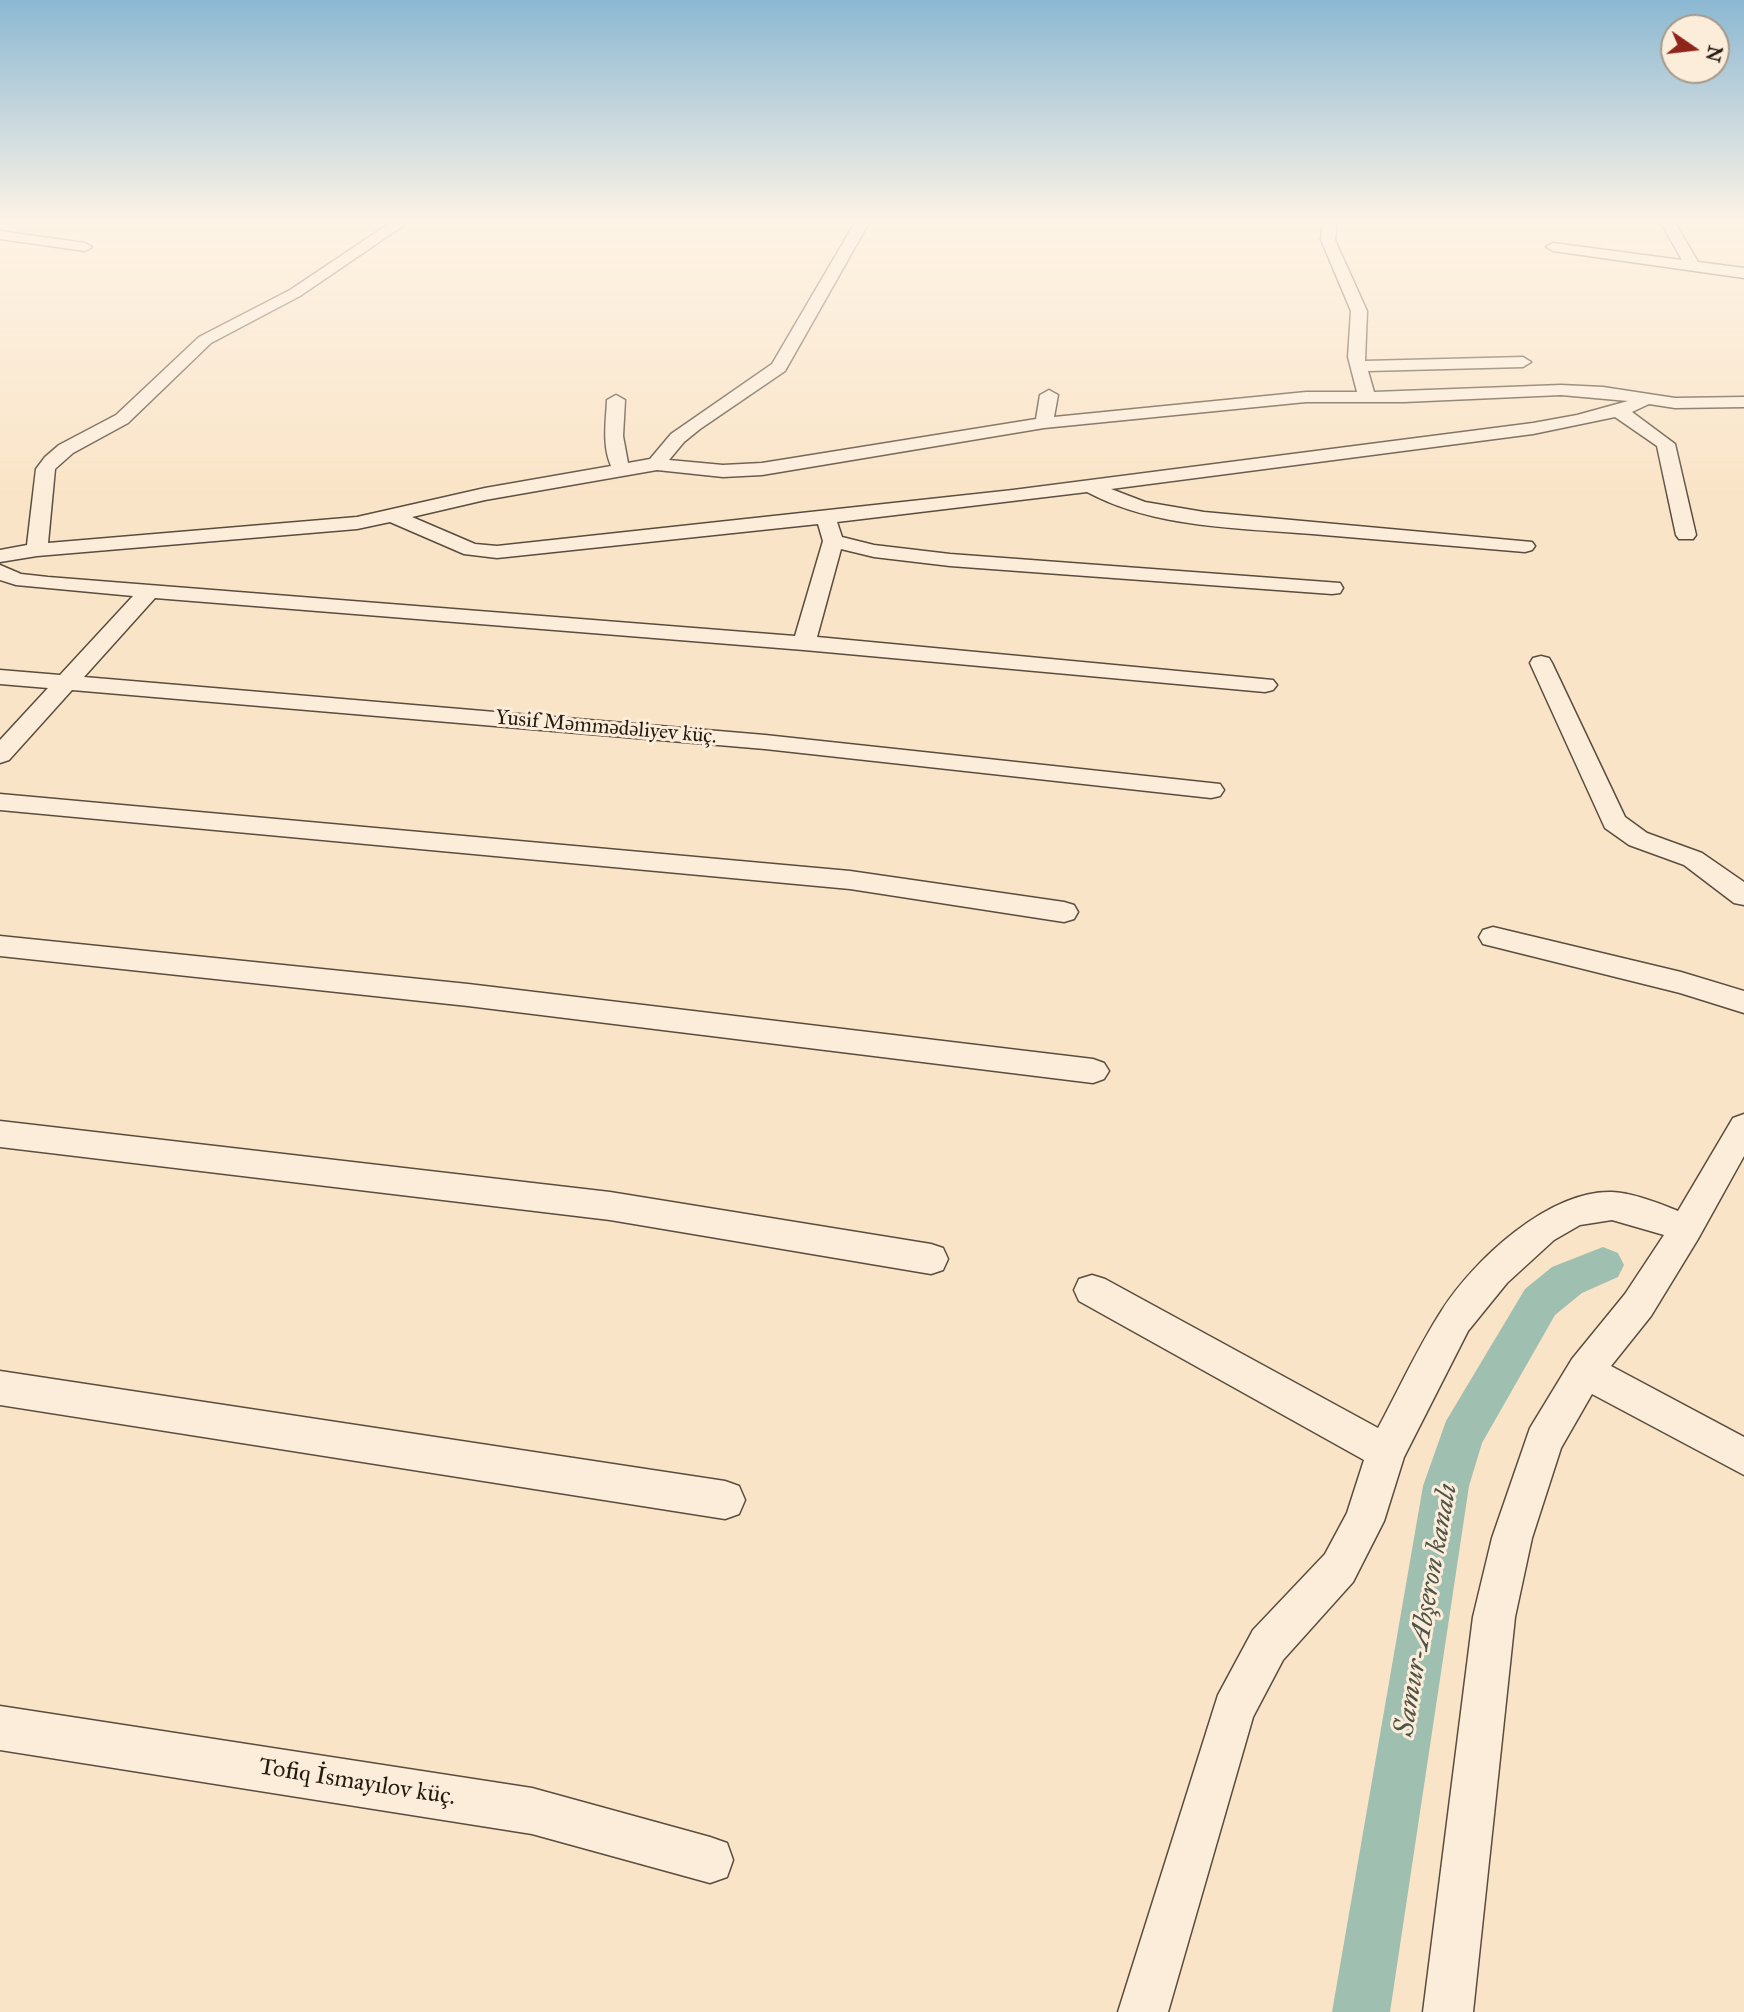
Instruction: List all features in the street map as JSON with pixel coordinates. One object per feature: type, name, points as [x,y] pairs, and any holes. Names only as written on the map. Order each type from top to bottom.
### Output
[{"type":"street","points":[[37,550],[46,469],[51,461],[66,449],[122,419],[205,340],[257,313]]},
{"type":"street","points":[[657,464],[661,454],[675,441],[766,380],[779,367],[809,313]]},
{"type":"street","points":[[1359,313],[1356,357],[1367,397]]},
{"type":"street","points":[[1358,366],[1523,362]]},
{"type":"street","points":[[0,555],[319,527],[394,516],[474,496],[657,464],[723,471],[762,469],[1044,423],[1306,397],[1561,390],[1686,403],[1744,402]]},
{"type":"street","points":[[1044,423],[1049,395]]},
{"type":"street","points":[[394,516],[471,550],[485,552],[826,519],[1513,432],[1619,411],[1649,399]]},
{"type":"street","points":[[616,400],[614,450],[615,459],[622,470]]},
{"type":"street","points":[[1619,411],[1666,444],[1686,536]]},
{"type":"street","points":[[1093,487],[1101,493],[1135,505],[1207,518],[1525,546]]},
{"type":"street","points":[[804,643],[833,541],[826,519]]},
{"type":"street","points":[[833,541],[874,551],[950,560],[1332,588]]},
{"type":"street","points":[[0,571],[6,576],[21,580],[804,643],[1265,685]]},
{"type":"street","points":[[0,755],[150,591]]},
{"type":"street","points":[[1541,663],[1614,822],[1637,839],[1693,859],[1744,896]]},
{"type":"street","name":"Yusif Məmmədəliyev küç.","points":[[0,677],[765,742],[1211,790]]},
{"type":"street","points":[[0,802],[850,880],[1064,912]]},
{"type":"street","points":[[1493,937],[1681,983],[1744,1002]]},
{"type":"street","points":[[0,946],[482,996],[1093,1071]]},
{"type":"street","points":[[1448,2012],[1494,1617],[1512,1538],[1544,1441],[1585,1371],[1638,1305],[1686,1229],[1744,1126]]},
{"type":"street","points":[[0,1134],[610,1206],[931,1259]]},
{"type":"street","points":[[1143,2012],[1233,1710],[1268,1645],[1339,1568],[1364,1521],[1386,1452],[1455,1320],[1494,1272],[1542,1230],[1573,1212],[1612,1206],[1654,1216],[1686,1229]]},
{"type":"street","points":[[1093,1290],[1386,1452]]},
{"type":"street","points":[[1585,1371],[1744,1457]]},
{"type":"street","points":[[0,1388],[725,1500]]},
{"type":"street","name":"Tofiq İsmayılov küç.","points":[[0,1728],[532,1811],[710,1860]]},
{"type":"waterway","name":"Samur-Abşeron kanalı","points":[[1361,2012],[1446,1486],[1462,1436],[1540,1302],[1567,1280],[1603,1265]]}]
